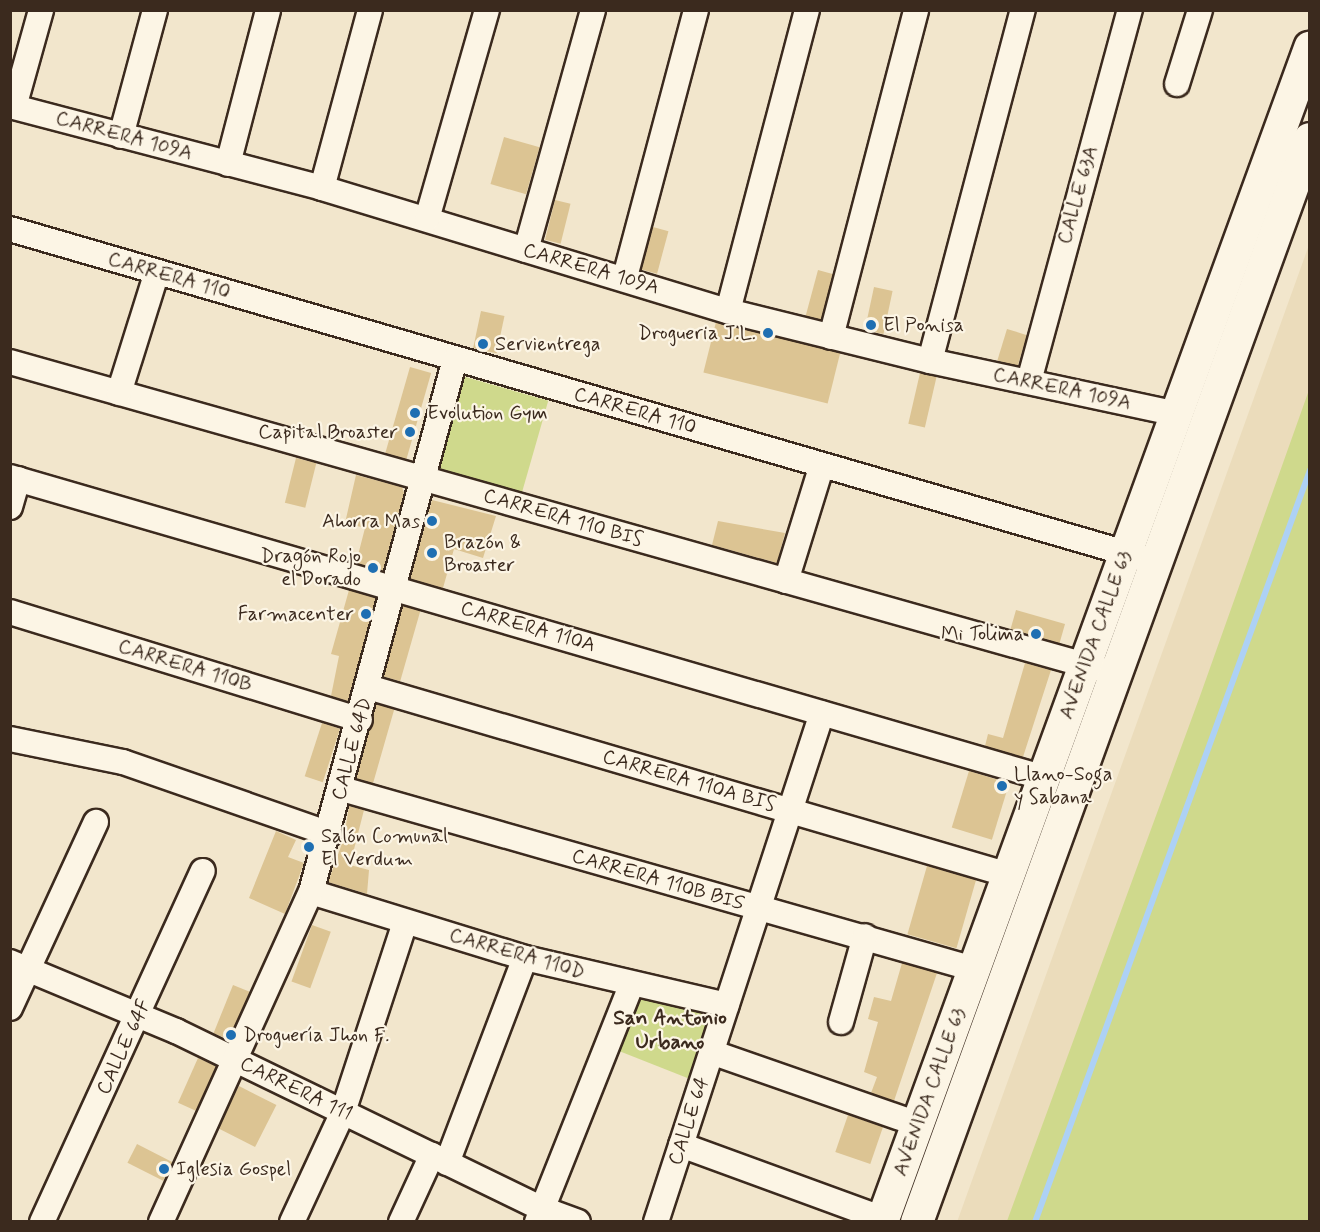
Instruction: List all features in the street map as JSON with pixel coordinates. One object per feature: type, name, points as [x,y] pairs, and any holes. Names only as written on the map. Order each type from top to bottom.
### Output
[{"type":"main road","name":"AVENIDA CALLE 63","points":[[883,1220],[1310,48]]},
{"type":"main road","name":"AVENIDA CALLE 63","points":[[917,1221],[1310,139]]},
{"type":"street","points":[[12,106],[41,10]]},
{"type":"street","points":[[121,136],[155,10]]},
{"type":"street","points":[[228,164],[268,10]]},
{"type":"street","points":[[322,188],[370,10]]},
{"type":"street","points":[[427,219],[487,10]]},
{"type":"street","points":[[526,250],[593,10]]},
{"type":"street","points":[[625,277],[696,10]]},
{"type":"street","points":[[728,311],[807,10]]},
{"type":"street","points":[[831,338],[916,10]]},
{"type":"street","points":[[930,361],[1023,10]]},
{"type":"street","name":"CALLE 63A","points":[[1029,381],[1130,10]]},
{"type":"street","points":[[1177,84],[1200,10]]},
{"type":"street","name":"CARRERA 109A","points":[[12,106],[322,188],[526,250],[625,277],[728,311],[930,361],[1177,414]]},
{"type":"street","name":"CARRERA 110","points":[[10,229],[1157,562]]},
{"type":"street","points":[[119,393],[157,272]]},
{"type":"street","name":"CALLE 64D","points":[[161,1221],[237,1061],[311,892],[330,834],[455,359]]},
{"type":"street","name":"CARRERA 110 BIS","points":[[10,362],[1116,674]]},
{"type":"street","points":[[786,581],[822,465]]},
{"type":"street","points":[[10,507],[14,478]]},
{"type":"street","name":"CARRERA 110A","points":[[14,478],[1044,778]]},
{"type":"street","name":"CARRERA 110B","points":[[10,612],[360,720]]},
{"type":"street","name":"CARRERA 110A BIS","points":[[368,687],[1009,875]]},
{"type":"street","name":"CALLE 64","points":[[656,1221],[822,713]]},
{"type":"street","points":[[13,747],[123,762],[330,834]]},
{"type":"street","name":"CARRERA 110B BIS","points":[[342,789],[758,909],[865,936],[974,969]]},
{"type":"street","points":[[10,1008],[19,966],[96,822]]},
{"type":"street","name":"CALLE 64F","points":[[42,1221],[203,871]]},
{"type":"street","name":"CARRERA 110D","points":[[311,892],[525,958],[632,986],[727,1005]]},
{"type":"street","points":[[292,1221],[343,1112],[405,922]]},
{"type":"street","points":[[841,1022],[865,936]]},
{"type":"street","points":[[401,1221],[440,1159],[525,958]]},
{"type":"street","name":"CARRERA 111","points":[[19,966],[237,1061],[440,1159],[540,1215],[578,1221]]},
{"type":"street","points":[[540,1215],[632,986]]},
{"type":"street","points":[[711,1052],[918,1124]]},
{"type":"street","points":[[681,1145],[883,1220]]},
{"type":"shaded area","points":[[1309,245],[1309,1221],[957,1222],[1189,578]]},
{"type":"green space","points":[[455,374],[548,401],[521,495],[428,468]]},
{"type":"green space","points":[[1309,390],[1309,1221],[1007,1221],[1200,696]]},
{"type":"green space","points":[[638,993],[718,1013],[695,1081],[619,1051]]},
{"type":"building","points":[[504,137],[540,147],[526,194],[490,184]]},
{"type":"building","points":[[555,200],[571,204],[561,244],[545,240]]},
{"type":"building","points":[[653,227],[668,231],[657,274],[642,270]]},
{"type":"building","points":[[818,270],[833,274],[821,321],[806,316]]},
{"type":"building","points":[[874,287],[893,291],[883,334],[865,330]]},
{"type":"building","points":[[481,311],[504,316],[497,353],[473,348]]},
{"type":"building","points":[[716,322],[840,353],[828,403],[703,372]]},
{"type":"building","points":[[1007,329],[1027,335],[1017,367],[997,361]]},
{"type":"building","points":[[410,367],[431,373],[406,460],[385,454]]},
{"type":"building","points":[[920,373],[937,377],[925,427],[908,424]]},
{"type":"building","points":[[296,458],[316,463],[305,508],[285,503]]},
{"type":"building","points":[[356,475],[402,487],[404,493],[383,571],[356,563],[365,528],[345,523]]},
{"type":"building","points":[[432,500],[496,516],[483,558],[454,549],[443,588],[410,579]]},
{"type":"building","points":[[718,521],[785,533],[777,563],[712,545]]},
{"type":"building","points":[[349,590],[376,598],[348,701],[331,696],[339,656],[331,654]]},
{"type":"building","points":[[403,606],[420,611],[400,681],[383,676]]},
{"type":"building","points":[[1016,610],[1065,624],[1060,643],[1010,629]]},
{"type":"building","points":[[1025,663],[1051,670],[1023,757],[985,746],[988,734],[1003,738]]},
{"type":"building","points":[[376,704],[394,709],[373,783],[355,778]]},
{"type":"building","points":[[322,723],[340,729],[323,782],[305,776]]},
{"type":"building","points":[[969,771],[1009,783],[992,840],[952,827]]},
{"type":"building","points":[[349,806],[364,810],[350,865],[369,870],[367,894],[328,882],[344,838]]},
{"type":"building","points":[[276,831],[296,840],[288,857],[304,863],[285,914],[249,898]]},
{"type":"building","points":[[927,866],[976,880],[956,948],[907,934]]},
{"type":"building","points":[[312,925],[331,932],[310,988],[291,981]]},
{"type":"building","points":[[902,963],[937,973],[894,1101],[871,1093],[877,1077],[864,1072],[878,1022],[868,1019],[874,997],[891,1001]]},
{"type":"building","points":[[233,985],[250,992],[230,1040],[214,1033]]},
{"type":"building","points":[[198,1058],[216,1066],[196,1111],[178,1103]]},
{"type":"building","points":[[239,1086],[276,1105],[255,1147],[218,1128]]},
{"type":"building","points":[[848,1115],[883,1127],[870,1164],[835,1152]]},
{"type":"building","points":[[137,1144],[173,1162],[163,1181],[127,1163]]},
{"type":"waterway","points":[[1035,1222],[1310,470]]},
{"type":"place","name":"El Ponisa","points":[[871,325]]},
{"type":"place","name":"Drogueria J.L.","points":[[768,333]]},
{"type":"place","name":"Servientrega","points":[[483,344]]},
{"type":"place","name":"Evolution Gym","points":[[415,413]]},
{"type":"place","name":"Capital Broaster","points":[[410,432]]},
{"type":"place","name":"Ahorra Mas","points":[[432,521]]},
{"type":"place","name":"Brazón & Broaster","points":[[432,553]]},
{"type":"place","name":"Dragón Rojo el Dorado","points":[[373,568]]},
{"type":"place","name":"Farmacenter","points":[[366,614]]},
{"type":"place","name":"Mi Tolima","points":[[1036,634]]},
{"type":"place","name":"Llano-Soga y Sabana","points":[[1002,786]]},
{"type":"place","name":"Salón Comunal El Verdum","points":[[309,847]]},
{"type":"place","name":"Droguería Jhon F.","points":[[231,1035]]},
{"type":"place","name":"Iglesia Gospel","points":[[164,1169]]},
{"type":"district","name":"San Antonio Urbano","points":[[670,1030]]}]
